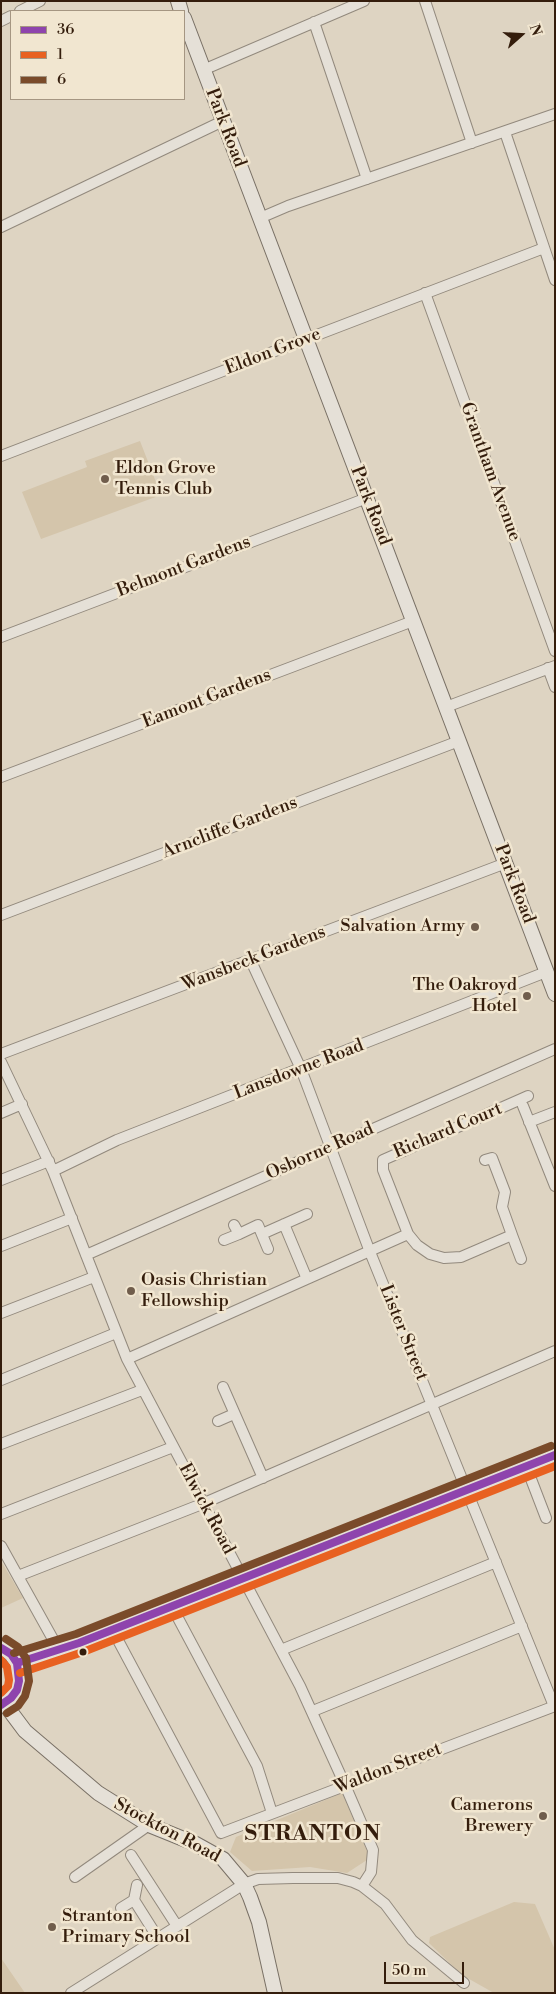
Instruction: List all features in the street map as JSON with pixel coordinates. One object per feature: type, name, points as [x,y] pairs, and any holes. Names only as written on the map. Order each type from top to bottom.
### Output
[{"type":"street","points":[[22,10],[40,1]]},
{"type":"street","points":[[203,70],[364,1]]},
{"type":"street","points":[[425,1],[472,143]]},
{"type":"street","name":"Park Road","points":[[185,21],[555,994]]},
{"type":"street","points":[[314,22],[367,179]]},
{"type":"street","points":[[260,218],[555,114]]},
{"type":"street","points":[[1,227],[223,122]]},
{"type":"street","points":[[505,132],[555,280]]},
{"type":"street","name":"Eldon Grove","points":[[1,456],[544,248]]},
{"type":"street","name":"Grantham Avenue","points":[[425,293],[555,651]]},
{"type":"street","name":"Belmont Gardens","points":[[1,637],[367,498]]},
{"type":"street","name":"Eamont Gardens","points":[[1,777],[413,621]]},
{"type":"street","points":[[446,707],[551,667],[555,687]]},
{"type":"street","name":"Arncliffe Gardens","points":[[1,915],[459,741]]},
{"type":"street","name":"Wansbeck Gardens","points":[[1,1054],[252,961],[506,863]]},
{"type":"street","name":"Lister Street","points":[[252,961],[301,1069],[370,1252],[554,1706]]},
{"type":"street","name":"Lansdowne Road","points":[[1,1180],[51,1166],[546,972]]},
{"type":"street","name":"Osborne Road","points":[[86,1255],[555,1049]]},
{"type":"street","name":"Elwick Road","points":[[1,1062],[51,1166],[127,1359],[313,1711],[373,1850],[371,1872],[362,1886]]},
{"type":"street","name":"Richard Court","points":[[512,1235],[461,1257],[444,1258],[430,1254],[417,1245],[408,1234],[383,1170],[383,1160],[528,1096]]},
{"type":"street","points":[[1,1113],[22,1104]]},
{"type":"street","points":[[523,1106],[552,1172],[555,1186]]},
{"type":"street","points":[[529,1122],[555,1112]]},
{"type":"street","points":[[485,1160],[492,1158],[505,1192],[502,1207],[521,1259]]},
{"type":"street","points":[[262,1234],[307,1214]]},
{"type":"street","points":[[1,1246],[72,1218]]},
{"type":"street","points":[[284,1224],[307,1279]]},
{"type":"street","points":[[224,1240],[237,1229],[258,1225],[268,1248]]},
{"type":"street","points":[[127,1359],[408,1234]]},
{"type":"street","points":[[1,1313],[94,1277]]},
{"type":"street","points":[[1,1380],[116,1333]]},
{"type":"street","points":[[18,1576],[202,1504],[555,1351]]},
{"type":"street","points":[[223,1388],[263,1478]]},
{"type":"street","points":[[1,1444],[142,1390]]},
{"type":"street","points":[[218,1421],[234,1414]]},
{"type":"street","points":[[1,1514],[173,1448]]},
{"type":"street","points":[[17,1663],[59,1650],[112,1630],[171,1605],[555,1455]]},
{"type":"street","points":[[526,1466],[546,1518]]},
{"type":"street","points":[[1,1546],[59,1650]]},
{"type":"street","points":[[282,1650],[496,1562]]},
{"type":"street","points":[[171,1605],[257,1766],[272,1814]]},
{"type":"street","points":[[313,1711],[522,1626]]},
{"type":"street","name":"Waldon Street","points":[[112,1630],[221,1833],[554,1706]]},
{"type":"street","points":[[1,1648],[11,1654],[17,1663],[20,1681],[17,1690],[3,1704]]},
{"type":"street","name":"Stockton Road","points":[[3,1704],[25,1731],[98,1793],[149,1825],[196,1844],[223,1859],[244,1884],[258,1922],[275,1993]]},
{"type":"street","points":[[76,1877],[149,1825]]},
{"type":"street","points":[[131,1855],[177,1926]]},
{"type":"street","points":[[71,1993],[244,1884],[258,1879],[338,1878],[362,1886],[385,1904],[412,1940],[464,1983]]},
{"type":"street","points":[[121,1908],[134,1900],[138,1885]]},
{"type":"street","points":[[134,1900],[158,1938]]},
{"type":"shaded area","name":"Eldon Grove Tennis Club","points":[[140,441],[161,495],[41,539],[22,492],[87,467],[85,461]]},
{"type":"shaded area","points":[[1,1561],[23,1598],[1,1608]]},
{"type":"shaded area","points":[[342,1793],[370,1858],[347,1873],[310,1867],[252,1871],[230,1852],[236,1837]]},
{"type":"shaded area","points":[[514,1902],[535,1904],[555,1950],[555,1993],[494,1993],[462,1975],[429,1943],[430,1937]]},
{"type":"shaded area","points":[[1,1958],[25,1993],[1,1993]]},
{"type":"transit line","name":"6","points":[[14,1653],[76,1634],[551,1446]]},
{"type":"transit line","name":"36","points":[[17,1663],[79,1643],[555,1455]]},
{"type":"transit line","name":"1","points":[[20,1673],[83,1652],[555,1466]]},
{"type":"transit line","name":"6","points":[[6,1639],[18,1647],[26,1658],[29,1681],[25,1696],[18,1706],[7,1713]]},
{"type":"transit line","name":"36","points":[[1,1648],[11,1654],[17,1663],[19,1681],[17,1690],[11,1698],[1,1705]]},
{"type":"transit line","name":"1","points":[[1,1660],[7,1667],[9,1680],[8,1686],[1,1693]]},
{"type":"place","name":"Eldon Grove Tennis Club","points":[[105,479]]},
{"type":"place","name":"Salvation Army","points":[[475,927]]},
{"type":"place","name":"The Oakroyd Hotel","points":[[527,996]]},
{"type":"place","name":"Oasis Christian Fellowship","points":[[131,1291]]},
{"type":"place","name":"Camerons Brewery","points":[[543,1816]]},
{"type":"place","name":"Stranton Primary School","points":[[52,1927]]},
{"type":"district","name":"STRANTON","points":[[313,1835]]}]
